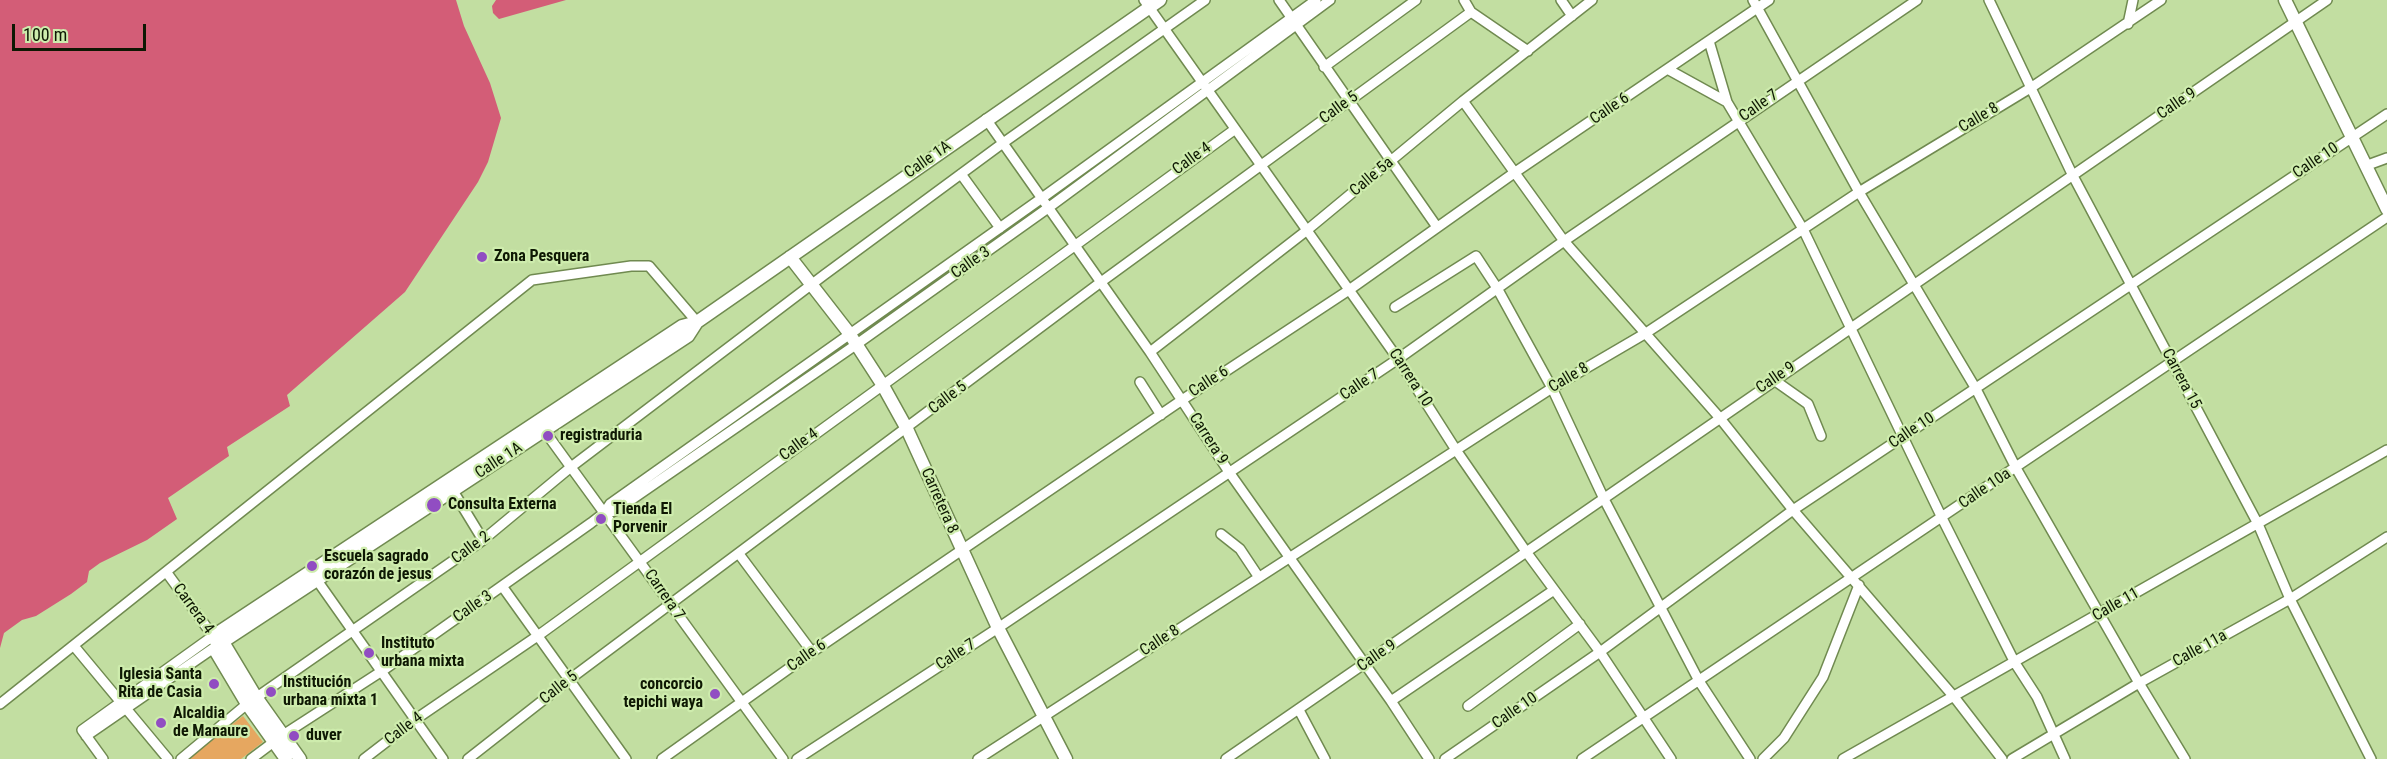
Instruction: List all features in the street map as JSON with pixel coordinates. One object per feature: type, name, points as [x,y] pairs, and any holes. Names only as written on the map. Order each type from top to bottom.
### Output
[{"type":"street","name":"Calle 1A","points":[[103,759],[84,733],[124,704],[541,426],[688,336],[697,322],[1146,4],[1160,0]]},
{"type":"street","name":"Calle 2","points":[[181,759],[252,701],[483,540],[571,467],[961,174],[1205,0]]},
{"type":"street","points":[[1279,0],[1437,227]]},
{"type":"street","name":"Calle 3","points":[[1293,22],[1316,0]]},
{"type":"street","name":"Calle 3","points":[[604,513],[615,511],[857,344],[1048,208],[1203,88],[1293,22],[1330,0]]},
{"type":"street","points":[[1324,67],[1416,0]]},
{"type":"street","points":[[1464,0],[1471,12],[1528,51]]},
{"type":"street","points":[[1561,0],[1572,16]]},
{"type":"street","name":"Calle 5a","points":[[1150,352],[1306,231],[1463,101],[1592,0]]},
{"type":"street","name":"Calle 6","points":[[662,759],[812,652],[1182,400],[1349,290],[1514,173],[1669,70],[1755,4],[1769,0]]},
{"type":"street","name":"Calle 7","points":[[797,759],[998,628],[1398,359],[1796,80],[1917,0]]},
{"type":"street","name":"Carrera 15","points":[[1989,0],[2072,174],[2130,287],[2258,524],[2290,599],[2371,759]]},
{"type":"street","points":[[2128,24],[2133,0]]},
{"type":"street","name":"Calle 8","points":[[978,759],[1552,388],[1646,333],[1859,192],[2032,87],[2161,0]]},
{"type":"street","points":[[2284,0],[2387,209]]},
{"type":"street","name":"Calle 9","points":[[1226,759],[2327,0]]},
{"type":"street","name":"Carrera 10","points":[[1146,4],[1203,88],[1398,359],[1456,450],[1527,553],[1600,652],[1671,759]]},
{"type":"street","points":[[1755,4],[1859,192],[1976,389],[2016,468],[2185,759]]},
{"type":"street","name":"Calle 5","points":[[468,759],[570,679],[1101,282],[1471,12]]},
{"type":"street","points":[[1709,41],[1726,102],[1740,120],[1803,229],[1849,329],[1942,518],[2015,663],[2037,697],[2051,735],[2065,759]]},
{"type":"street","points":[[1669,70],[1726,102]]},
{"type":"street","name":"Calle 3","points":[[252,759],[278,738],[382,671],[502,586],[604,513],[610,504],[849,333],[1203,88]]},
{"type":"street","points":[[1463,101],[1564,241],[1719,417],[1793,510],[1955,698],[2002,759]]},
{"type":"street","name":"Calle 10","points":[[1445,759],[1600,652],[1659,606],[1793,510],[2387,114]]},
{"type":"street","name":"Carrera 9","points":[[986,119],[1150,352],[1229,472],[1429,759]]},
{"type":"street","name":"Calle 4","points":[[364,759],[416,719],[539,636],[882,384],[1234,130]]},
{"type":"street","points":[[2365,166],[2387,158]]},
{"type":"street","points":[[961,174],[1000,228]]},
{"type":"street","name":"Calle 10a","points":[[1582,759],[1645,719],[2387,217]]},
{"type":"street","points":[[1395,307],[1474,255],[1497,288],[1552,388],[1604,499],[1699,681],[1750,759]]},
{"type":"street","name":"Carretera 8","points":[[789,257],[857,344],[907,429],[998,628],[1066,759]]},
{"type":"street","points":[[0,704],[532,280],[632,266],[649,266],[697,322]]},
{"type":"street","points":[[1774,380],[1808,404],[1821,436]]},
{"type":"street","points":[[1140,382],[1161,415]]},
{"type":"street","name":"Carrera 7","points":[[541,426],[783,759]]},
{"type":"street","name":"Calle 11","points":[[1843,759],[1955,698],[2387,450]]},
{"type":"street","points":[[450,486],[483,540]]},
{"type":"street","points":[[1221,534],[1240,549],[1258,576]]},
{"type":"street","name":"Calle 11a","points":[[2012,759],[2139,683],[2290,599],[2387,537]]},
{"type":"street","points":[[739,554],[812,652]]},
{"type":"street","name":"Carrera 4","points":[[167,573],[216,641],[226,646],[252,701],[278,738],[300,759]]},
{"type":"street","points":[[314,576],[443,759]]},
{"type":"street","points":[[1763,759],[1784,738],[1818,686],[1859,585]]},
{"type":"street","points":[[502,586],[626,759]]},
{"type":"street","points":[[1391,702],[1554,590]]},
{"type":"street","points":[[1468,706],[1580,624]]},
{"type":"street","points":[[74,646],[168,759]]},
{"type":"street","points":[[1299,710],[1325,759]]},
{"type":"street","name":"Carrera 4","points":[[278,738],[286,759]]},
{"type":"shaded area","points":[[0,0],[456,0],[464,26],[490,83],[501,118],[488,162],[478,182],[405,292],[287,395],[290,406],[227,447],[229,456],[168,498],[177,519],[147,540],[100,563],[89,571],[87,582],[71,594],[36,616],[22,620],[4,633],[0,648]]},
{"type":"shaded area","points":[[496,0],[566,0],[499,19],[493,13],[492,6]]},
{"type":"shaded area","points":[[243,716],[263,742],[241,759],[187,759]]},
{"type":"place","name":"Zona Pesquera","points":[[482,257]]},
{"type":"place","name":"registraduria","points":[[548,436]]},
{"type":"place","name":"Consulta Externa","points":[[434,505]]},
{"type":"place","name":"Tienda El Porvenir","points":[[601,519]]},
{"type":"place","name":"Escuela sagrado corazón de jesus","points":[[312,566]]},
{"type":"place","name":"Instituto urbana mixta","points":[[369,653]]},
{"type":"place","name":"Iglesia Santa Rita de Casia","points":[[214,684]]},
{"type":"place","name":"Institución urbana mixta 1","points":[[271,692]]},
{"type":"place","name":"concorcio tepichi waya","points":[[715,694]]},
{"type":"place","name":"Alcaldia de Manaure","points":[[161,723]]},
{"type":"place","name":"duver","points":[[294,736]]}]
